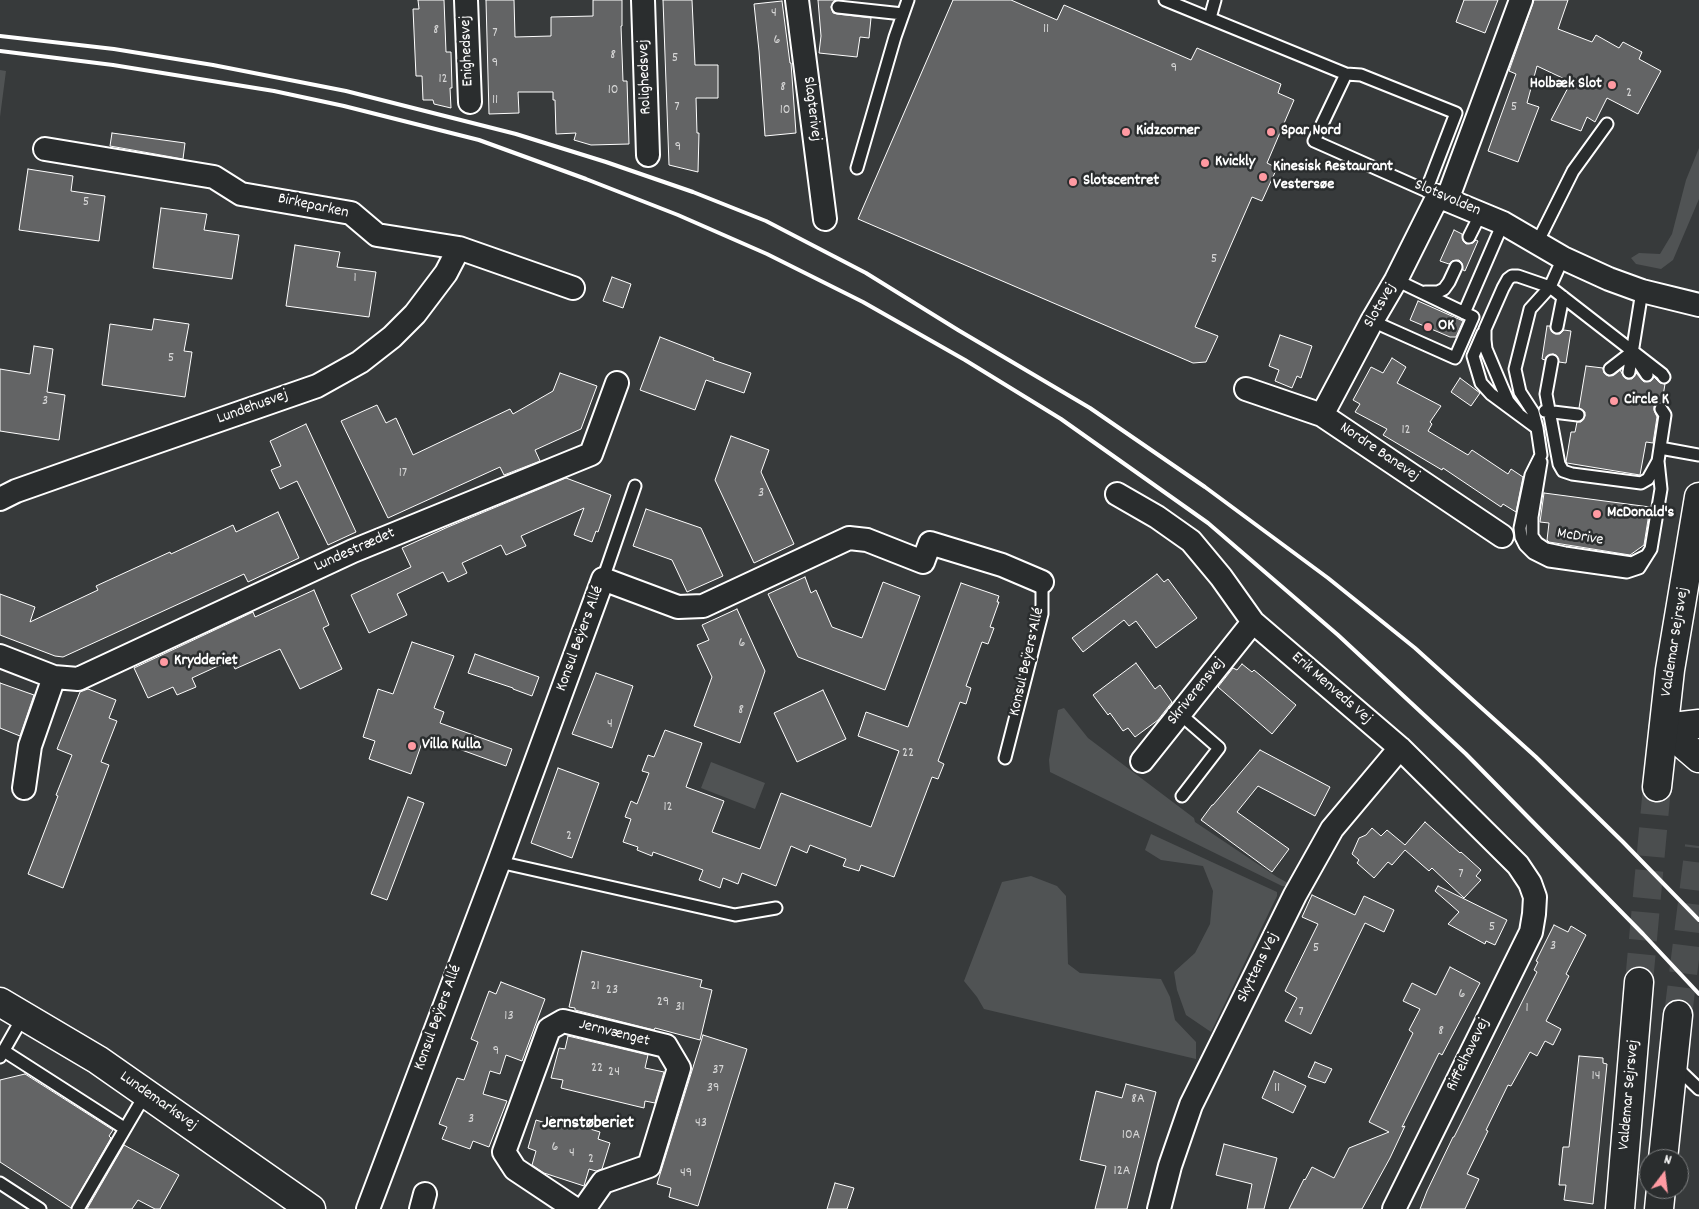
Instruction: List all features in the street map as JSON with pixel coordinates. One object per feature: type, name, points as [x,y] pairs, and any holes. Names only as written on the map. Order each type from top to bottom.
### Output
[{"type":"main road","name":"Valdemar Sejrsvej","points":[[1657,786],[1670,670],[1699,498]]},
{"type":"main road","points":[[1664,728],[1699,724]]},
{"type":"main road","points":[[1664,728],[1699,758]]},
{"type":"main road","name":"Valdemar Sejrsvej","points":[[1620,1209],[1639,982]]},
{"type":"main road","name":"Lundemarksvej","points":[[0,1002],[61,1037],[146,1092],[312,1209]]},
{"type":"main road","points":[[1665,1149],[1678,1015]]},
{"type":"street","name":"Enighedsvej","points":[[466,0],[470,102]]},
{"type":"street","name":"Rolighedsvej","points":[[643,0],[648,155]]},
{"type":"street","name":"Slagterivej","points":[[797,0],[825,219]]},
{"type":"street","name":"Slotsvej","points":[[1322,415],[1372,321],[1406,285],[1437,195],[1522,0]]},
{"type":"street","name":"Birkeparken","points":[[45,149],[214,177],[241,194],[351,213],[377,235],[460,248],[573,288]]},
{"type":"street","name":"Slotsvolden","points":[[1437,195],[1503,223],[1563,258],[1608,279],[1642,291],[1699,305]]},
{"type":"street","name":"Lundehusvej","points":[[0,500],[16,491],[317,386],[360,362],[415,314],[441,280],[460,248]]},
{"type":"street","name":"Lundestrædet","points":[[0,656],[54,677],[78,679],[353,551],[591,454],[617,383]]},
{"type":"street","name":"Nordre Banevej","points":[[1246,389],[1322,415],[1502,536]]},
{"type":"street","name":"Erik Menveds Vej","points":[[1117,494],[1158,517],[1191,541],[1222,577],[1253,622],[1400,748],[1518,865],[1530,883],[1534,897]]},
{"type":"street","name":"Konsul Beÿers Allé","points":[[368,1209],[499,862],[602,579],[678,607],[702,606],[849,538],[867,540],[923,562],[930,543],[1002,565],[1042,582]]},
{"type":"street","name":"Skriverensvej","points":[[1142,761],[1253,622]]},
{"type":"street","points":[[24,788],[30,746],[54,677]]},
{"type":"street","name":"Skyttens Vej","points":[[1159,1209],[1175,1149],[1191,1105],[1295,896],[1332,829],[1400,748]]},
{"type":"street","name":"Riffelhavevej","points":[[1394,1209],[1531,932],[1534,897]]},
{"type":"street","name":"Jernvænget","points":[[575,1209],[516,1169],[504,1152],[549,1029],[563,1021],[666,1046],[679,1068],[649,1166],[603,1182],[584,1209]]},
{"type":"lane","points":[[857,168],[908,0]]},
{"type":"lane","points":[[1165,0],[1346,74],[1361,75],[1456,113],[1437,195]]},
{"type":"lane","points":[[1210,18],[1215,0]]},
{"type":"lane","points":[[838,6],[903,14]]},
{"type":"lane","name":"Slotsvolden","points":[[1346,74],[1314,141],[1437,195]]},
{"type":"lane","points":[[1537,243],[1573,172],[1607,124]]},
{"type":"lane","points":[[1469,237],[1480,213]]},
{"type":"lane","points":[[1464,313],[1503,223]]},
{"type":"lane","points":[[1537,428],[1533,412],[1520,392],[1515,369],[1530,309],[1550,287],[1563,258]]},
{"type":"lane","points":[[1406,285],[1431,292],[1444,289],[1456,267]]},
{"type":"lane","points":[[1537,428],[1484,388],[1473,356],[1503,288],[1512,276],[1518,276],[1550,287],[1664,377]]},
{"type":"lane","points":[[1372,321],[1455,358],[1473,317],[1406,285]]},
{"type":"lane","points":[[1629,372],[1642,291]]},
{"type":"lane","points":[[1557,327],[1563,297]]},
{"type":"lane","points":[[1485,330],[1486,349],[1508,400],[1518,413]]},
{"type":"lane","points":[[1610,369],[1632,352]]},
{"type":"lane","points":[[1632,352],[1647,375]]},
{"type":"lane","points":[[1552,361],[1546,394],[1559,464],[1563,471],[1572,474],[1641,483],[1648,479],[1658,461],[1661,429],[1665,415],[1661,409]]},
{"type":"lane","points":[[1533,412],[1550,411],[1578,415]]},
{"type":"lane","name":"McDrive","points":[[1537,428],[1541,456],[1532,517],[1532,536],[1537,543],[1546,549],[1632,563],[1648,556],[1651,549],[1661,489],[1658,461]]},
{"type":"lane","points":[[1660,448],[1699,454]]},
{"type":"lane","points":[[602,579],[635,486]]},
{"type":"lane","name":"Konsul Beÿers Allé","points":[[1006,758],[1042,614],[1042,582]]},
{"type":"lane","points":[[1180,714],[1220,748],[1182,796]]},
{"type":"lane","points":[[499,862],[735,915],[776,908]]},
{"type":"lane","points":[[24,1016],[2,1054],[124,1128]]},
{"type":"lane","points":[[1673,1064],[1699,1088]]},
{"type":"lane","points":[[78,1209],[146,1092]]},
{"type":"lane","points":[[0,1183],[40,1209]]},
{"type":"shaded area","points":[[0,70],[6,71],[0,117]]},
{"type":"shaded area","points":[[1699,148],[1699,199],[1673,260],[1661,269],[1636,264],[1631,258],[1639,253],[1660,254],[1672,234],[1686,180]]},
{"type":"shaded area","points":[[1064,708],[1088,738],[1194,818],[1195,822],[1288,883],[1286,886],[1282,886],[1050,772],[1049,760],[1058,710]]},
{"type":"shaded area","points":[[711,762],[765,783],[755,809],[701,788]]},
{"type":"shaded area","points":[[1151,834],[1277,892],[1277,896],[1211,1032],[1186,1015],[1177,990],[1174,972],[1195,953],[1210,924],[1213,891],[1203,866],[1161,860],[1145,850]]},
{"type":"shaded area","points":[[1031,876],[1057,886],[1066,896],[1068,964],[1080,973],[1161,979],[1170,997],[1175,1020],[1196,1042],[1196,1059],[984,1009],[964,981],[1002,882]]},
{"type":"building","points":[[418,0],[444,0],[446,52],[451,52],[451,108],[434,104],[433,100],[423,100],[422,76],[416,76],[413,9],[419,9]]},
{"type":"building","points":[[486,0],[514,0],[515,37],[551,36],[551,17],[593,16],[593,0],[622,0],[623,81],[627,81],[629,144],[591,145],[574,140],[576,133],[556,134],[553,92],[518,92],[519,113],[489,114]]},
{"type":"building","points":[[663,0],[692,0],[695,65],[718,65],[718,98],[696,98],[697,133],[699,133],[698,172],[669,165]]},
{"type":"building","points":[[818,0],[835,0],[831,7],[833,13],[871,18],[869,38],[860,37],[857,57],[819,53],[821,36]]},
{"type":"building","name":"Slotscentret","points":[[953,0],[1011,0],[1057,20],[1064,5],[1191,60],[1197,48],[1281,84],[1278,93],[1294,100],[1267,163],[1277,168],[1262,201],[1252,197],[1195,327],[1218,336],[1206,362],[1193,363],[858,219]]},
{"type":"building","points":[[1464,0],[1498,0],[1485,33],[1456,22]]},
{"type":"building","points":[[1534,0],[1568,0],[1558,29],[1592,42],[1596,35],[1619,48],[1623,42],[1642,52],[1639,59],[1661,71],[1638,114],[1607,98],[1595,122],[1587,117],[1581,131],[1551,120],[1571,82],[1537,66],[1527,103],[1539,107],[1518,162],[1488,151],[1516,74],[1509,71]]},
{"type":"building","points":[[782,1],[791,63],[796,133],[765,136],[754,4]]},
{"type":"building","points":[[112,133],[185,143],[183,159],[110,146]]},
{"type":"building","points":[[28,169],[73,176],[71,191],[105,196],[99,241],[19,230]]},
{"type":"building","points":[[161,208],[207,214],[204,230],[239,235],[232,279],[153,268]]},
{"type":"building","points":[[1454,230],[1462,234],[1463,241],[1466,244],[1478,241],[1465,271],[1459,260],[1452,261],[1449,264],[1440,261]]},
{"type":"building","points":[[295,245],[340,252],[337,267],[376,272],[369,317],[286,306]]},
{"type":"building","points":[[612,277],[631,284],[623,308],[603,301]]},
{"type":"building","points":[[1418,301],[1463,321],[1456,337],[1450,337],[1410,320]]},
{"type":"building","points":[[154,319],[189,324],[184,351],[192,352],[185,397],[102,385],[110,324],[152,330]]},
{"type":"building","points":[[1547,326],[1550,326],[1555,334],[1560,334],[1564,330],[1571,331],[1566,363],[1559,362],[1557,356],[1553,354],[1547,356],[1545,360],[1542,359]]},
{"type":"building","points":[[1280,335],[1312,346],[1301,378],[1297,376],[1292,388],[1275,381],[1279,370],[1269,366]]},
{"type":"building","points":[[660,337],[714,358],[713,360],[751,373],[744,393],[706,380],[695,410],[640,390]]},
{"type":"building","points":[[34,346],[53,349],[47,392],[65,395],[59,440],[0,431],[0,369],[30,374]]},
{"type":"building","points":[[1392,358],[1406,367],[1397,383],[1441,406],[1430,422],[1432,424],[1428,431],[1468,455],[1472,450],[1508,474],[1511,469],[1523,477],[1516,512],[1503,504],[1501,507],[1443,468],[1442,470],[1383,435],[1387,429],[1355,412],[1360,404],[1353,400],[1371,367],[1383,373]]},
{"type":"building","points":[[1586,366],[1603,368],[1604,373],[1608,376],[1614,375],[1620,370],[1627,379],[1632,379],[1636,373],[1644,382],[1651,381],[1654,377],[1660,383],[1665,384],[1662,402],[1654,406],[1657,417],[1653,443],[1646,442],[1640,475],[1566,462],[1571,432],[1575,432],[1577,422],[1581,422],[1585,416],[1585,412],[1579,408]]},
{"type":"building","points":[[560,373],[597,386],[581,429],[535,450],[540,461],[504,475],[500,467],[388,518],[341,421],[377,405],[386,423],[396,418],[413,455],[510,409],[513,414],[553,391]]},
{"type":"building","points":[[1460,378],[1480,393],[1471,406],[1451,392]]},
{"type":"building","points":[[306,424],[356,532],[328,545],[297,481],[280,489],[271,470],[281,466],[270,441]]},
{"type":"building","points":[[731,436],[769,450],[761,472],[794,544],[754,563],[715,480]]},
{"type":"building","points":[[566,478],[611,495],[598,532],[596,531],[592,542],[574,535],[584,508],[521,536],[526,546],[506,555],[501,545],[462,563],[467,573],[448,582],[443,572],[397,594],[407,615],[369,633],[351,595],[411,567],[402,548]]},
{"type":"building","name":"McDonald's","points":[[1544,493],[1650,507],[1644,545],[1630,555],[1549,542],[1547,540],[1549,523],[1540,522]]},
{"type":"building","points":[[646,509],[701,528],[723,576],[687,592],[672,560],[633,546]]},
{"type":"building","points":[[278,512],[299,558],[248,582],[244,574],[63,657],[55,656],[0,635],[0,594],[35,607],[30,622],[98,590],[96,586],[170,552],[171,554],[233,525],[236,532]]},
{"type":"building","points":[[1157,574],[1164,582],[1168,579],[1197,618],[1156,648],[1136,621],[1129,626],[1124,620],[1083,652],[1072,638]]},
{"type":"building","points":[[805,577],[811,593],[816,590],[832,627],[862,638],[883,582],[920,596],[885,690],[798,657],[768,594]]},
{"type":"building","points":[[961,583],[999,596],[997,602],[999,602],[990,627],[994,628],[988,644],[982,642],[966,686],[971,688],[966,704],[960,702],[938,761],[944,764],[938,779],[932,777],[894,877],[861,865],[859,871],[843,866],[846,859],[810,845],[807,853],[791,846],[776,886],[742,873],[738,884],[723,878],[720,888],[699,880],[703,870],[653,852],[652,856],[637,850],[638,847],[623,842],[631,819],[625,817],[631,801],[637,804],[649,773],[642,771],[648,755],[654,757],[665,730],[702,743],[686,787],[724,801],[712,832],[760,849],[781,793],[871,827],[899,751],[858,736],[866,712],[908,727]]},
{"type":"building","points":[[314,590],[329,625],[323,628],[342,669],[300,689],[280,649],[235,669],[231,660],[192,678],[196,687],[177,695],[173,687],[148,698],[134,668],[253,612],[255,617]]},
{"type":"building","points":[[737,609],[765,671],[740,743],[694,726],[712,677],[697,645],[709,640],[702,625]]},
{"type":"building","points":[[412,642],[454,656],[434,708],[444,712],[440,723],[512,749],[506,766],[434,740],[432,743],[423,740],[411,774],[369,759],[375,741],[363,737],[378,689],[393,694]]},
{"type":"building","points":[[475,654],[539,677],[532,696],[468,673]]},
{"type":"building","points":[[1136,663],[1155,689],[1160,685],[1172,702],[1158,720],[1135,737],[1128,728],[1123,731],[1110,713],[1108,715],[1093,695]]},
{"type":"building","points":[[1242,664],[1252,672],[1254,670],[1296,705],[1272,734],[1218,687],[1233,668],[1237,670]]},
{"type":"building","points":[[596,673],[633,686],[612,748],[572,734]]},
{"type":"building","points":[[0,683],[34,695],[20,736],[0,728]]},
{"type":"building","points":[[88,689],[116,700],[109,718],[117,721],[101,762],[109,765],[63,888],[28,874],[72,755],[57,749],[80,692]]},
{"type":"building","points":[[823,690],[846,739],[797,762],[774,713]]},
{"type":"building","points":[[1260,750],[1330,787],[1315,816],[1258,786],[1237,812],[1289,849],[1272,872],[1201,820]]},
{"type":"building","points":[[558,768],[599,783],[572,858],[531,843]]},
{"type":"building","points":[[408,797],[424,803],[387,900],[371,894]]},
{"type":"building","points":[[1425,822],[1481,870],[1476,876],[1481,880],[1464,898],[1432,868],[1429,871],[1405,850],[1392,865],[1388,862],[1374,878],[1357,863],[1359,860],[1352,854],[1359,838],[1366,835],[1372,828],[1381,836],[1387,830],[1405,845]]},
{"type":"building","points":[[1438,886],[1507,920],[1495,945],[1486,941],[1485,944],[1448,924],[1459,912],[1435,891]]},
{"type":"building","points":[[1312,895],[1355,915],[1364,896],[1394,910],[1384,932],[1365,923],[1311,1034],[1285,1021],[1297,998],[1285,991],[1318,924],[1302,917]]},
{"type":"building","points":[[1554,925],[1568,932],[1571,926],[1586,935],[1566,974],[1569,976],[1546,1021],[1561,1029],[1553,1045],[1545,1041],[1537,1056],[1530,1052],[1511,1086],[1508,1085],[1467,1174],[1479,1179],[1465,1209],[1420,1209],[1453,1137],[1537,972],[1534,970],[1538,962],[1536,961]]},
{"type":"building","points":[[582,951],[702,980],[700,987],[712,990],[700,1040],[655,1028],[654,1030],[569,1007]]},
{"type":"building","points":[[1450,967],[1480,983],[1442,1055],[1439,1053],[1402,1127],[1405,1126],[1390,1158],[1362,1209],[1289,1209],[1312,1167],[1334,1178],[1349,1148],[1389,1132],[1369,1122],[1413,1033],[1409,1030],[1420,1009],[1403,1001],[1412,983],[1436,995]]},
{"type":"building","points":[[501,982],[545,999],[522,1061],[506,1055],[500,1074],[490,1071],[483,1094],[507,1101],[489,1147],[473,1141],[470,1149],[442,1139],[447,1127],[439,1124],[457,1078],[464,1080],[478,1042],[471,1039],[489,991],[496,994]]},
{"type":"building","points":[[703,1035],[747,1049],[698,1206],[669,1197],[671,1188],[657,1184]]},
{"type":"building","points":[[568,1036],[648,1055],[645,1068],[664,1072],[655,1103],[645,1101],[644,1108],[561,1088],[563,1080],[551,1078],[559,1048],[565,1049]]},
{"type":"building","points":[[1579,1056],[1603,1058],[1603,1063],[1607,1064],[1593,1204],[1564,1200],[1566,1185],[1559,1185],[1563,1147],[1569,1147]]},
{"type":"building","points":[[1315,1062],[1332,1069],[1325,1083],[1308,1077]]},
{"type":"building","points":[[1274,1071],[1306,1086],[1293,1113],[1262,1098]]},
{"type":"building","points":[[25,1074],[113,1130],[109,1136],[111,1138],[71,1208],[0,1162],[0,1080]]},
{"type":"building","points":[[1126,1084],[1156,1092],[1127,1209],[1095,1209],[1106,1166],[1080,1160],[1096,1091],[1122,1098]]},
{"type":"building","points":[[551,1117],[600,1132],[598,1139],[610,1143],[602,1169],[596,1171],[589,1169],[584,1186],[544,1173],[532,1165],[536,1151],[528,1148],[536,1120],[549,1124]]},
{"type":"building","points":[[1224,1144],[1277,1158],[1264,1209],[1247,1209],[1252,1184],[1216,1175]]},
{"type":"building","points":[[124,1145],[179,1175],[160,1209],[155,1209],[138,1200],[132,1209],[87,1209]]},
{"type":"building","points":[[835,1183],[854,1188],[847,1209],[827,1209]]},
{"type":"tunnel","points":[[1639,982],[1657,787]]},
{"type":"tunnel","points":[[1678,1015],[1699,846]]},
{"type":"railway","points":[[0,36],[114,49],[213,65],[346,91],[516,134],[693,192],[766,221],[866,273],[1090,408],[1205,487],[1328,578],[1415,648],[1536,757],[1699,920]]},
{"type":"railway","points":[[0,51],[113,65],[274,91],[344,106],[479,140],[678,215],[767,254],[863,302],[965,360],[1061,419],[1208,523],[1338,635],[1466,754],[1643,934],[1699,994]]},
{"type":"place","name":"Holbæk Slot","points":[[1612,85]]},
{"type":"place","name":"Kidzcorner","points":[[1126,132]]},
{"type":"place","name":"Spar Nord","points":[[1271,132]]},
{"type":"place","name":"Kvickly","points":[[1205,163]]},
{"type":"place","name":"Kinesisk Restaurant Vestersøe","points":[[1263,177]]},
{"type":"place","name":"Slotscentret","points":[[1073,182]]},
{"type":"place","name":"OK","points":[[1428,327]]},
{"type":"place","name":"Circle K","points":[[1614,401]]},
{"type":"place","name":"McDonald's","points":[[1597,514]]},
{"type":"place","name":"Krydderiet","points":[[164,662]]},
{"type":"place","name":"Villa Kulla","points":[[412,746]]},
{"type":"district","name":"Jernstøberiet","points":[[588,1125]]}]
